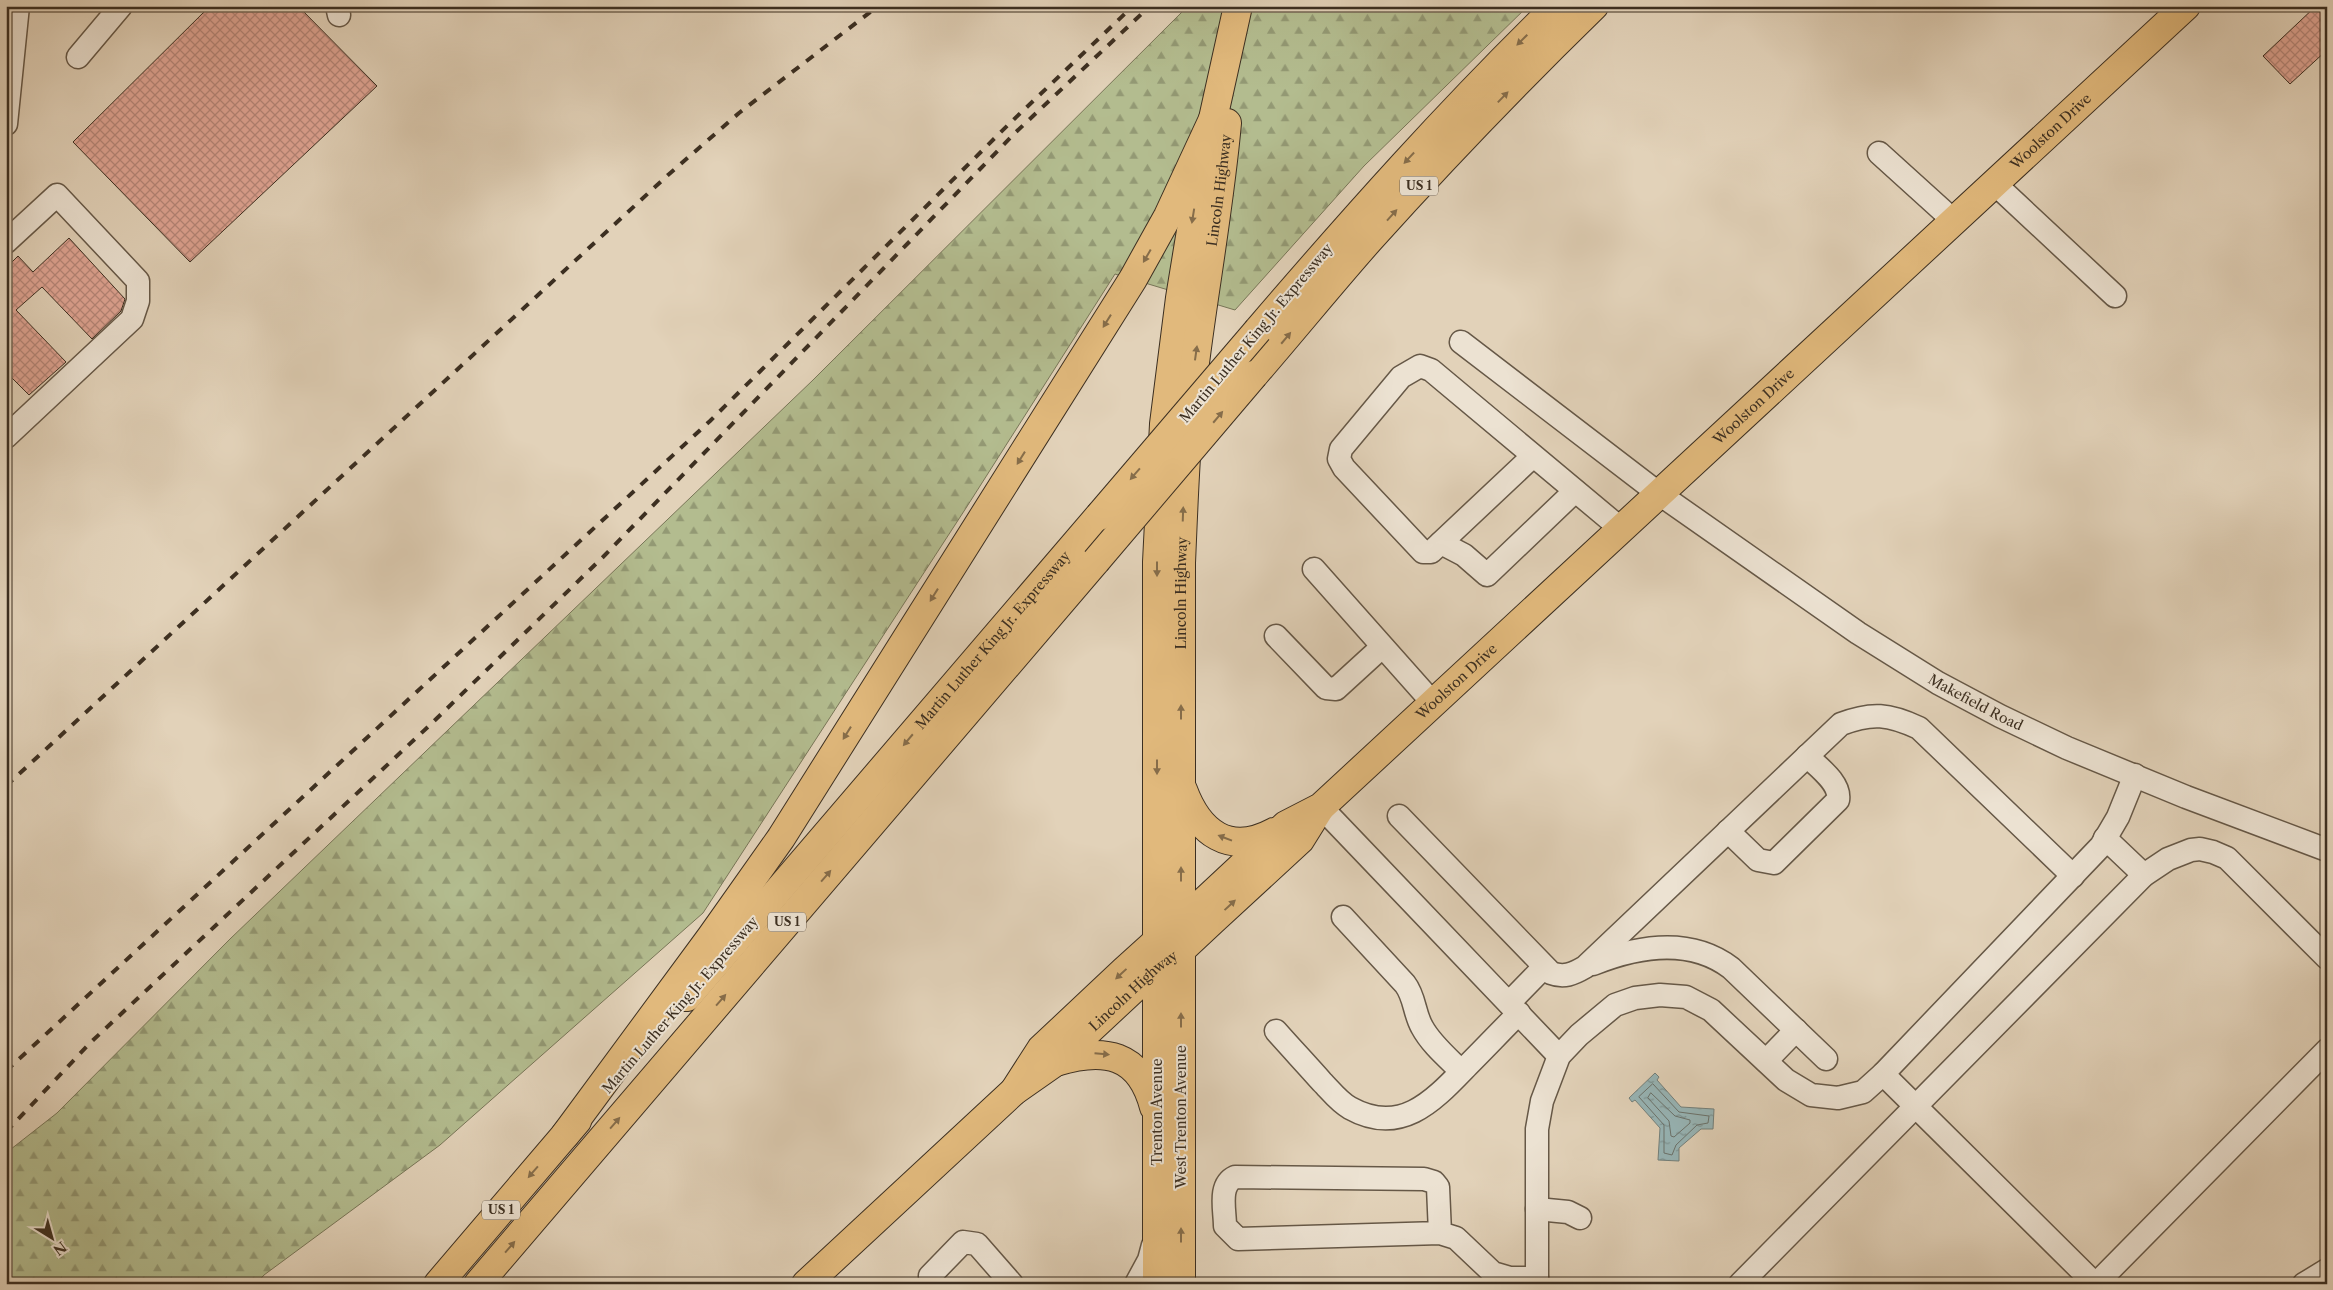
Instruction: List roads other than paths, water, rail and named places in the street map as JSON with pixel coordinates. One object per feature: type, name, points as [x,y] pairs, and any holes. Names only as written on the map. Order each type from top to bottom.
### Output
[{"type":"main road","name":"Martin Luther King Jr. Expressway","points":[[438,1284],[565,1135],[739,938],[1349,224],[1459,104],[1557,6]]},
{"type":"main road","name":"Martin Luther King Jr. Expressway","points":[[478,1284],[1254,375],[1415,190],[1531,68],[1594,6]]},
{"type":"main road","name":"Woolston Drive","points":[[1165,953],[1300,840],[1321,807],[1620,528],[2186,6]]},
{"type":"main road","name":"Lincoln Highway","points":[[1165,953],[1157,562],[1164,424],[1180,298],[1199,182],[1237,13]]},
{"type":"main road","name":"Lincoln Highway","points":[[806,1284],[1014,1091],[1054,1063],[1165,953],[1181,923],[1181,563],[1188,426],[1196,356],[1221,186],[1237,13]]},
{"type":"main road","points":[[565,1135],[722,922],[781,838],[1133,279],[1168,216],[1214,117]]},
{"type":"main road","points":[[1181,786],[1196,818],[1220,838],[1235,842],[1250,842],[1286,825]]},
{"type":"main road","name":"Woolston Drive","points":[[1181,923],[1286,825],[1321,807]]},
{"type":"main road","name":"Lincoln Highway","points":[[1014,1091],[1041,1048],[1165,953]]},
{"type":"main road","name":"Trenton Avenue","points":[[1157,1284],[1157,1117],[1165,953]]},
{"type":"main road","name":"West Trenton Avenue","points":[[1165,953],[1181,1284]]},
{"type":"main road","points":[[1054,1063],[1075,1056],[1093,1053],[1110,1055],[1123,1061],[1135,1070],[1145,1084],[1152,1096],[1157,1117]]},
{"type":"street","points":[[6,124],[18,6]]},
{"type":"street","points":[[78,57],[121,6]]},
{"type":"street","points":[[1880,153],[1953,220]]},
{"type":"street","points":[[1994,183],[2115,296]]},
{"type":"street","points":[[6,242],[57,195],[138,281],[138,301],[132,318],[6,437]]},
{"type":"street","name":"Makefield Road","points":[[1461,342],[1658,494],[1858,633],[1938,683],[2000,716],[2067,748],[2327,850]]},
{"type":"street","points":[[1534,456],[1431,552],[1423,552],[1344,468],[1339,458],[1341,449],[1401,377],[1420,366],[1431,370],[1575,490],[1620,528]]},
{"type":"street","points":[[1440,543],[1464,555],[1487,574],[1575,490]]},
{"type":"street","points":[[1314,569],[1382,648],[1433,703]]},
{"type":"street","points":[[1276,636],[1326,688],[1336,689],[1382,648]]},
{"type":"street","points":[[1585,967],[1841,724],[1860,716],[1887,717],[1902,720],[1918,728],[2073,876]]},
{"type":"street","points":[[1728,831],[1758,860],[1774,863],[1838,800],[1840,793],[1836,786],[1807,756]]},
{"type":"street","points":[[1440,1233],[1438,1187],[1434,1182],[1424,1179],[1235,1177],[1229,1180],[1224,1187],[1225,1226],[1238,1239],[1440,1233],[1456,1238],[1493,1273],[1510,1278],[1536,1281],[1537,1129],[1542,1101],[1559,1056],[1579,1035],[1615,1005],[1635,998],[1660,995],[1686,997],[1711,1010],[1786,1080],[1811,1095],[1838,1098],[1863,1092],[1884,1074],[2073,876],[2105,838],[2118,817],[2135,775]]},
{"type":"street","points":[[1321,807],[1559,1056]]},
{"type":"street","points":[[1400,816],[1551,973],[1559,976],[1572,974],[1609,957],[1655,947],[1701,952],[1721,960],[1731,968],[1826,1059]]},
{"type":"street","points":[[2105,838],[2144,875]]},
{"type":"street","points":[[1740,1284],[2144,875],[2168,859],[2191,850],[2200,849],[2214,852],[2227,858],[2327,958]]},
{"type":"street","points":[[1343,917],[1408,988],[1421,1026],[1428,1037],[1461,1072]]},
{"type":"street","points":[[1276,1031],[1335,1096],[1350,1108],[1369,1115],[1386,1118],[1406,1115],[1422,1108],[1461,1072],[1514,1008],[1544,967]]},
{"type":"street","points":[[1766,1061],[1796,1030]]},
{"type":"street","points":[[1884,1074],[2096,1284],[2327,1050]]},
{"type":"street","points":[[1537,1209],[1568,1212],[1580,1218]]},
{"type":"street","points":[[1136,1284],[1149,1260],[1157,1232]]},
{"type":"street","points":[[931,1284],[930,1276],[963,1242],[977,1244],[1012,1284]]},
{"type":"street","points":[[1481,1261],[1481,1284]]},
{"type":"street","points":[[2304,1284],[2327,1270]]},
{"type":"water","points":[[1655,1073],[1659,1077],[1657,1080],[1681,1107],[1714,1109],[1713,1129],[1701,1129],[1679,1148],[1679,1161],[1658,1160],[1660,1128],[1635,1100],[1632,1102],[1629,1098]]},
{"type":"railway","points":[[6,786],[668,175],[739,113],[878,6]]},
{"type":"railway","points":[[6,1071],[710,421],[1009,124],[1133,6]]},
{"type":"railway","points":[[6,1132],[90,1043],[431,724],[603,557],[1016,132],[1150,6]]}]
